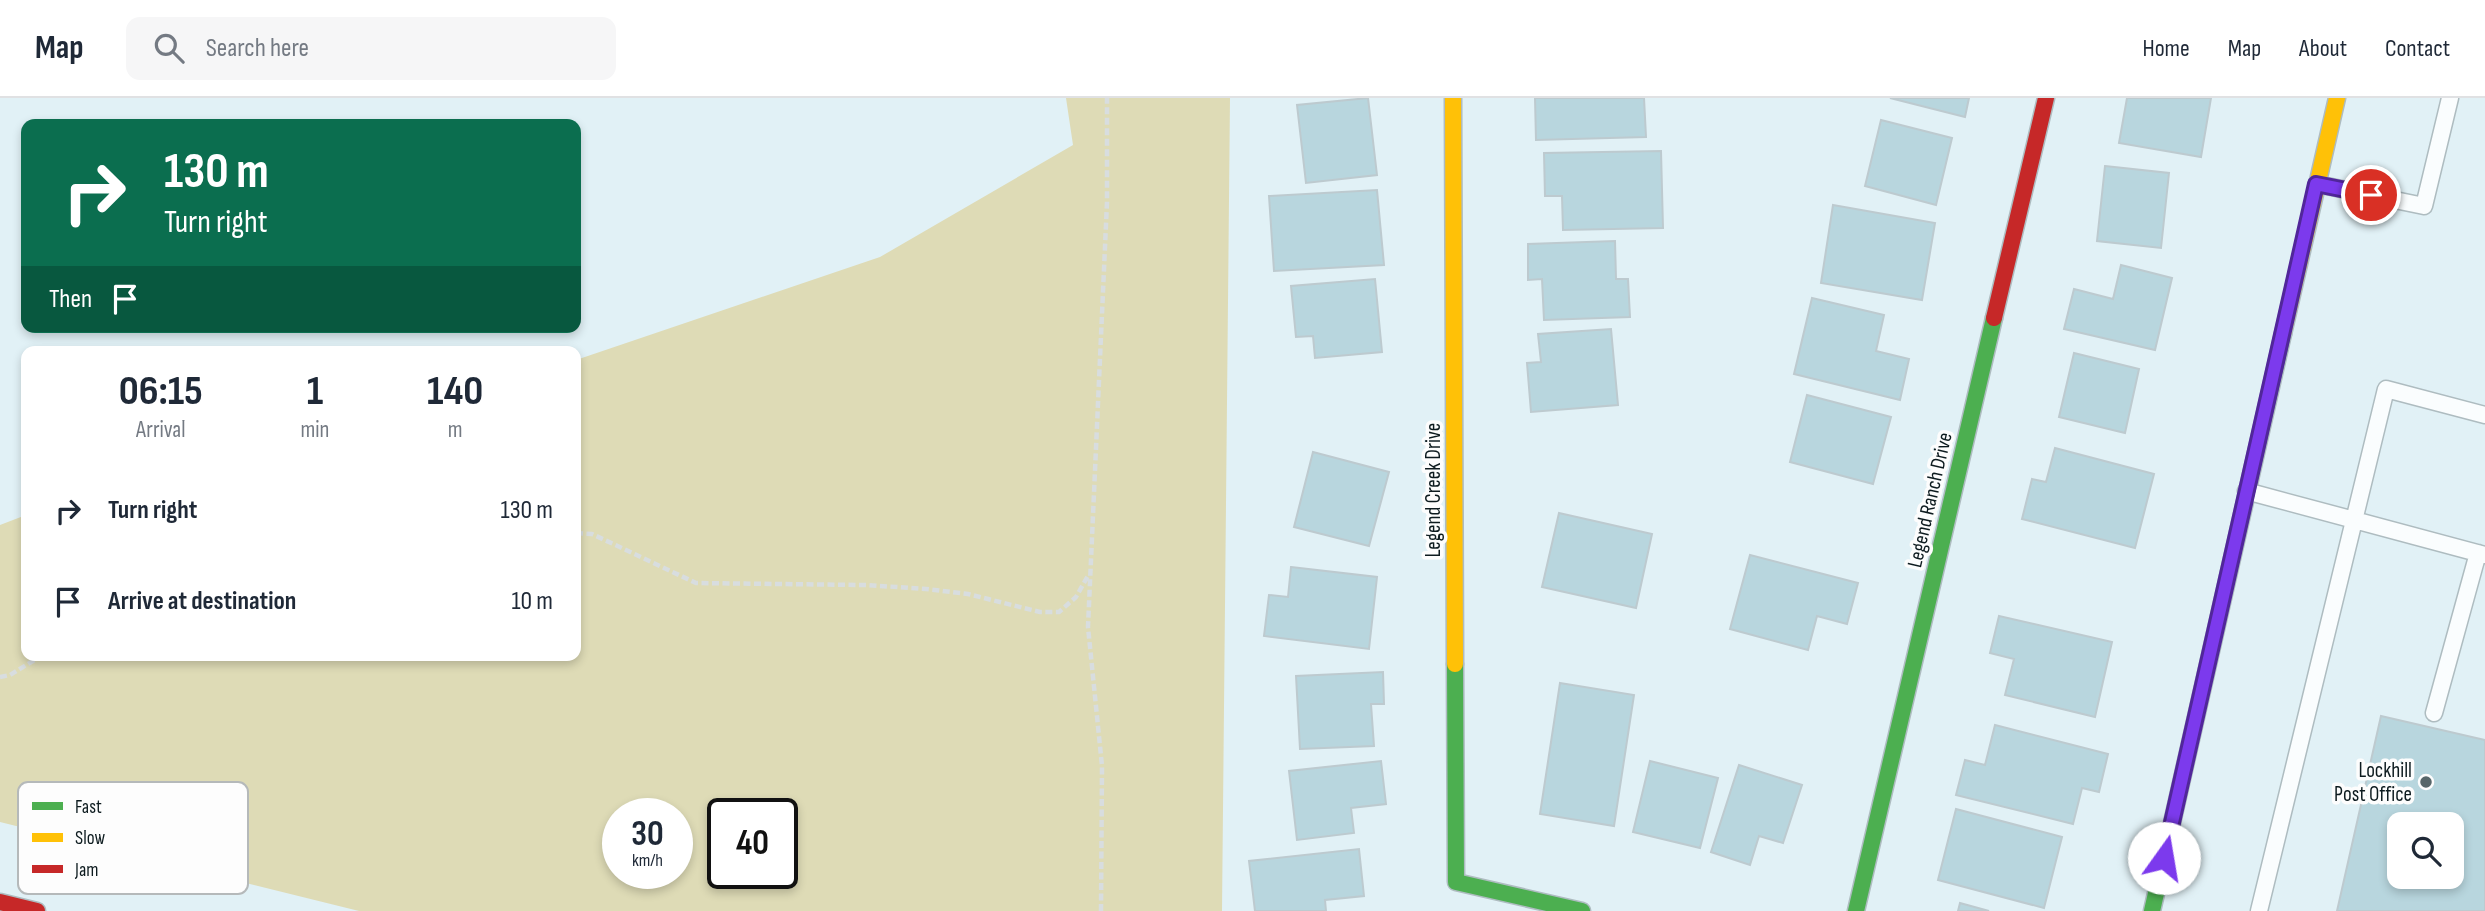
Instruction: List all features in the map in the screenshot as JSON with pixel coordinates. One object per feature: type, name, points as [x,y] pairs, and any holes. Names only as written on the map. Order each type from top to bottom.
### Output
[{"type":"street","name":"Legend Creek Drive","points":[[1453,98],[1456,882],[1582,911]]},
{"type":"street","name":"Legend Ranch Drive","points":[[1856,911],[2046,98]]},
{"type":"street","points":[[2152,911],[2337,98]]},
{"type":"street","points":[[0,902],[37,911]]},
{"type":"lane","points":[[2316,184],[2424,206],[2450,98]]},
{"type":"lane","points":[[2259,911],[2386,389],[2485,415]]},
{"type":"lane","points":[[2246,491],[2481,554],[2434,713]]},
{"type":"path","points":[[1101,911],[1102,766],[1088,627],[1107,202],[1107,98]]},
{"type":"path","points":[[581,533],[592,534],[696,583],[866,585],[926,589],[968,594],[1040,612],[1059,612],[1076,597],[1089,573]]},
{"type":"path","points":[[0,677],[10,675],[33,661]]},
{"type":"shaded area","points":[[1066,98],[1230,98],[1222,911],[359,911],[248,883],[248,782],[18,782],[18,826],[0,822],[0,525],[21,517],[21,661],[581,661],[581,358],[880,257],[1073,145]]},
{"type":"building","points":[[1368,98],[1377,175],[1306,183],[1297,105]]},
{"type":"building","points":[[1535,98],[1644,98],[1646,137],[1536,140]]},
{"type":"building","points":[[1890,98],[1969,98],[1965,117]]},
{"type":"building","points":[[2127,98],[2211,98],[2201,157],[2119,143]]},
{"type":"building","points":[[1881,120],[1952,138],[1936,205],[1865,186]]},
{"type":"building","points":[[1661,151],[1663,228],[1563,230],[1562,196],[1545,196],[1544,153]]},
{"type":"building","points":[[2105,166],[2169,173],[2161,248],[2097,241]]},
{"type":"building","points":[[1377,190],[1384,265],[1274,271],[1269,196]]},
{"type":"building","points":[[1833,205],[1935,223],[1922,300],[1821,283]]},
{"type":"building","points":[[1615,241],[1616,279],[1628,279],[1630,317],[1544,320],[1542,279],[1528,280],[1528,244]]},
{"type":"building","points":[[2121,265],[2172,278],[2155,350],[2064,329],[2074,289],[2113,299]]},
{"type":"building","points":[[1375,279],[1382,352],[1315,358],[1313,336],[1296,337],[1291,286]]},
{"type":"building","points":[[1812,298],[1884,315],[1876,351],[1909,359],[1900,400],[1794,374]]},
{"type":"building","points":[[1611,329],[1618,405],[1531,412],[1527,363],[1541,362],[1538,334]]},
{"type":"building","points":[[2074,353],[2139,369],[2125,433],[2059,417]]},
{"type":"building","points":[[1807,395],[1891,417],[1873,484],[1790,462]]},
{"type":"building","points":[[2055,448],[2154,474],[2135,548],[2022,519],[2032,479],[2046,482]]},
{"type":"building","points":[[1313,452],[1389,472],[1369,546],[1294,527]]},
{"type":"building","points":[[1559,513],[1652,534],[1636,608],[1542,587]]},
{"type":"building","points":[[1750,555],[1858,583],[1847,624],[1817,616],[1808,650],[1730,629]]},
{"type":"building","points":[[1291,567],[1377,577],[1369,649],[1264,636],[1269,595],[1288,597]]},
{"type":"building","points":[[1999,616],[2112,642],[2095,717],[2005,695],[2014,659],[1990,653]]},
{"type":"building","points":[[1383,672],[1384,704],[1371,704],[1374,746],[1300,749],[1296,676]]},
{"type":"building","points":[[1560,683],[1634,695],[1614,826],[1540,814]]},
{"type":"building","name":"Lockhill Post Office","points":[[2381,716],[2485,740],[2485,911],[2337,911]]},
{"type":"building","points":[[1995,725],[2108,754],[2099,792],[2082,788],[2073,824],[1956,795],[1965,760],[1985,765]]},
{"type":"building","points":[[1381,761],[1386,804],[1351,808],[1354,833],[1297,840],[1289,771]]},
{"type":"building","points":[[1650,761],[1718,778],[1700,848],[1633,832]]},
{"type":"building","points":[[1739,765],[1802,785],[1783,843],[1759,836],[1750,865],[1711,852]]},
{"type":"building","points":[[1956,809],[2062,837],[2044,908],[1938,880]]},
{"type":"building","points":[[1359,849],[1364,896],[1325,900],[1326,911],[1255,911],[1249,861]]},
{"type":"building","points":[[1960,903],[1989,911],[1958,911]]},
{"type":"traffic: fast","points":[[1856,911],[1994,318]]},
{"type":"traffic: fast","points":[[2152,911],[2283,334]]},
{"type":"traffic: fast","points":[[1455,664],[1456,882],[1582,911]]},
{"type":"traffic: slow","points":[[1453,98],[1455,664]]},
{"type":"traffic: slow","points":[[2283,334],[2337,98]]},
{"type":"traffic: jam","points":[[1994,318],[2046,98]]},
{"type":"traffic: jam","points":[[0,902],[37,911]]},
{"type":"place","name":"Lockhill Post Office","points":[[2426,782]]},
{"type":"route","points":[[2164,858],[2316,184],[2371,195]]}]
